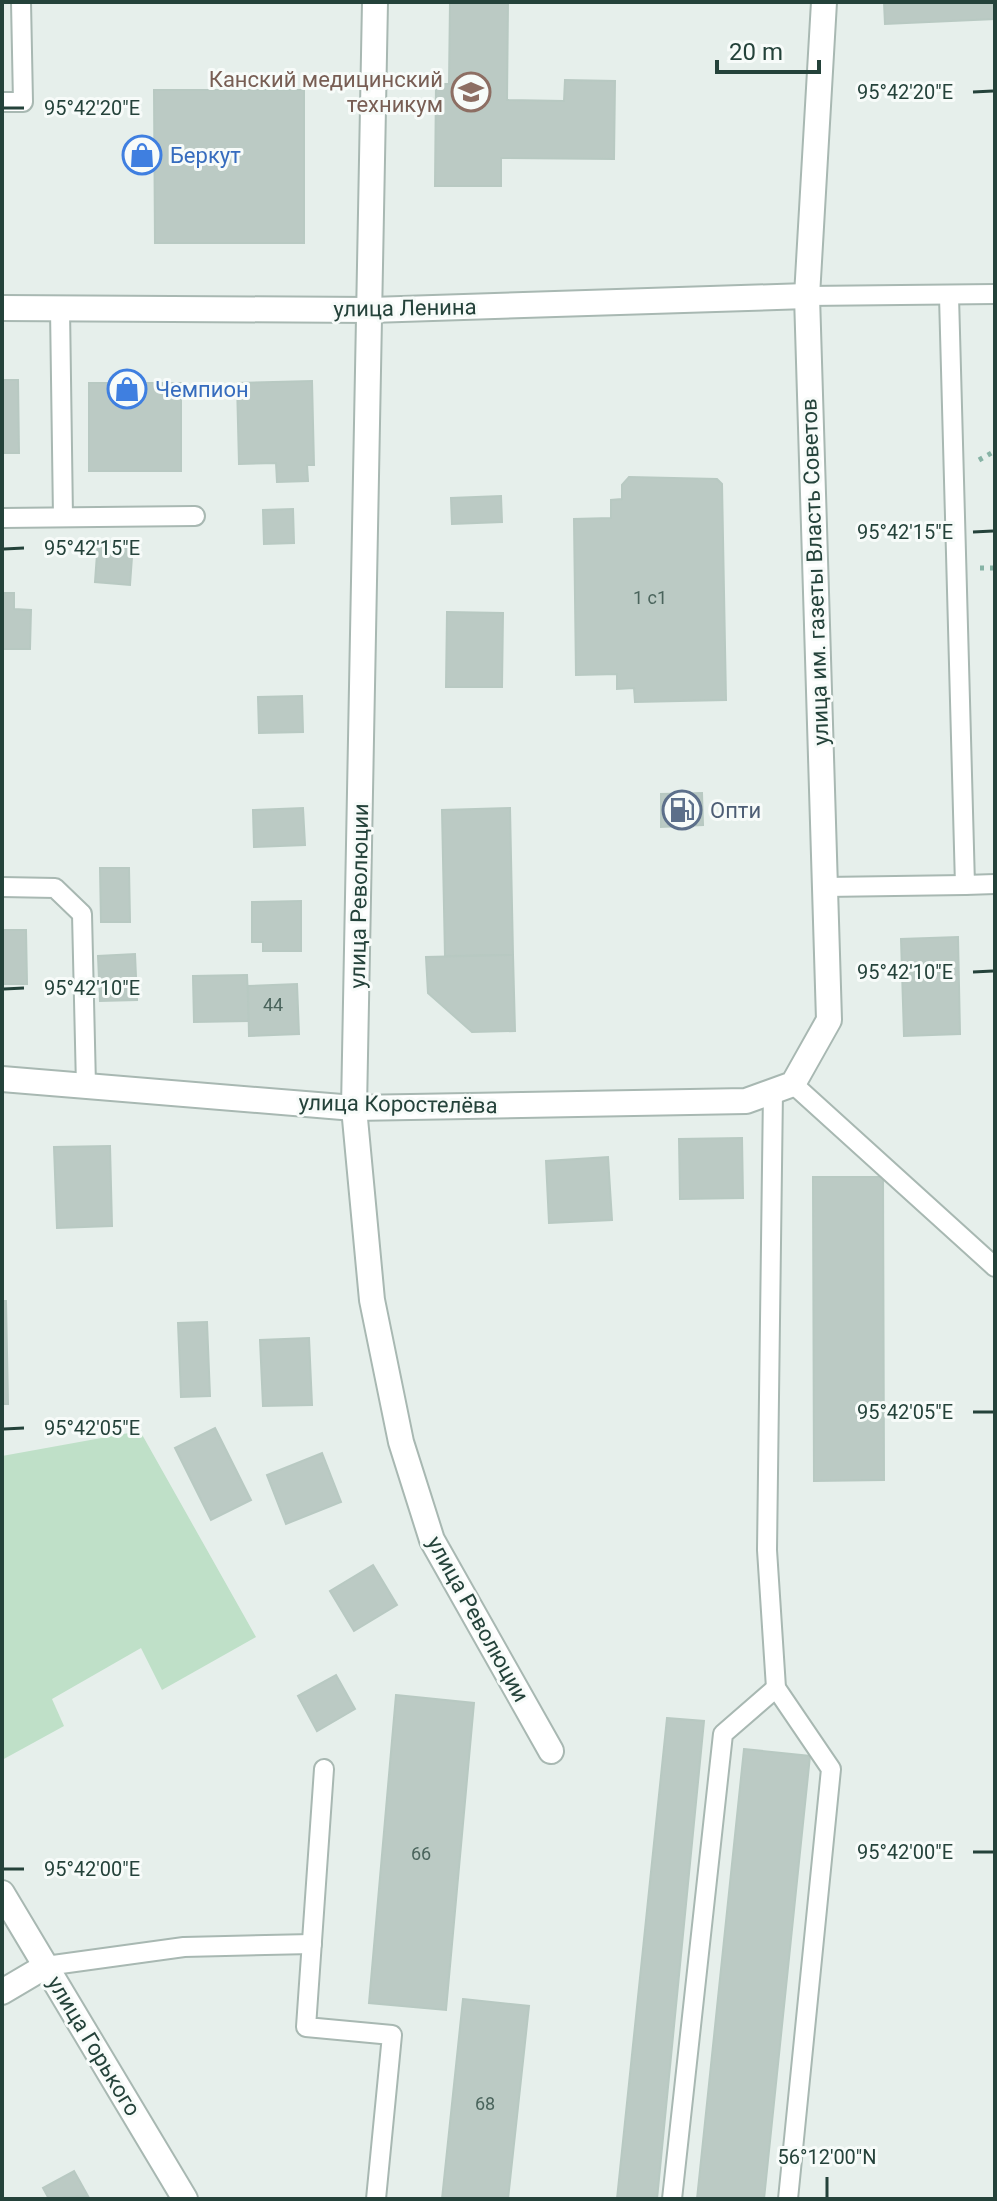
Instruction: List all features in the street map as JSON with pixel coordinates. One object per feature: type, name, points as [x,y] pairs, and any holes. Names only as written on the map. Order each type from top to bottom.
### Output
[{"type":"street","name":"улица Революции","points":[[375,2],[354,1108],[372,1300],[401,1442],[432,1540],[551,1751]]},
{"type":"street","name":"улица им. газеты Власть Советов","points":[[783,1087],[829,1020],[807,296],[824,2]]},
{"type":"street","name":"улица Ленина","points":[[2,308],[371,310],[807,296]]},
{"type":"street","name":"улица Коростелёва","points":[[2,1079],[354,1108],[746,1101],[783,1087]]},
{"type":"street","name":"улица Горького","points":[[2,1893],[185,2199]]},
{"type":"street","points":[[2,1992],[46,1966]]},
{"type":"lane","points":[[2,102],[23,102],[21,2]]},
{"type":"lane","points":[[807,296],[995,294]]},
{"type":"lane","points":[[949,296],[965,885]]},
{"type":"lane","points":[[60,309],[63,517]]},
{"type":"lane","points":[[2,518],[195,516]]},
{"type":"lane","points":[[825,887],[995,884]]},
{"type":"lane","points":[[2,887],[55,888],[82,914],[86,1086]]},
{"type":"lane","points":[[783,1087],[995,1267]]},
{"type":"lane","points":[[783,1087],[767,1550],[776,1688],[831,1769],[788,2199]]},
{"type":"lane","points":[[672,2199],[723,1734],[776,1688]]},
{"type":"lane","points":[[324,1769],[306,2027],[392,2035],[376,2199]]},
{"type":"lane","points":[[46,1966],[184,1947],[312,1944]]},
{"type":"green space","points":[[140,1431],[256,1637],[162,1690],[141,1648],[52,1699],[64,1726],[2,1760],[2,1456]]},
{"type":"building","name":"Канский медицинский техникум","points":[[450,2],[508,2],[507,100],[564,101],[565,80],[615,81],[614,159],[501,158],[501,186],[435,186],[436,84],[449,84]]},
{"type":"building","points":[[884,2],[995,2],[995,19],[885,24]]},
{"type":"building","points":[[154,90],[304,90],[304,243],[155,243]]},
{"type":"building","points":[[2,380],[18,380],[19,453],[2,453]]},
{"type":"building","points":[[312,381],[314,465],[307,465],[308,481],[277,482],[276,463],[239,464],[237,383]]},
{"type":"building","points":[[89,383],[181,383],[181,471],[89,471]]},
{"type":"building","points":[[629,477],[717,479],[722,484],[726,700],[635,702],[634,688],[617,689],[617,674],[576,675],[574,519],[611,518],[611,500],[622,499],[622,485]]},
{"type":"building","points":[[501,496],[502,522],[452,524],[451,498]]},
{"type":"building","points":[[293,509],[294,543],[264,544],[263,510]]},
{"type":"building","points":[[98,540],[133,543],[130,585],[95,582]]},
{"type":"building","points":[[2,593],[14,593],[14,609],[31,610],[30,649],[2,649]]},
{"type":"building","points":[[447,612],[503,613],[502,687],[446,687]]},
{"type":"building","points":[[302,696],[303,732],[259,733],[258,697]]},
{"type":"building","name":"Опти","points":[[702,793],[703,825],[661,827],[661,794]]},
{"type":"building","points":[[303,808],[305,845],[254,847],[253,810]]},
{"type":"building","points":[[510,808],[513,955],[445,956],[442,810]]},
{"type":"building","points":[[100,868],[129,868],[130,922],[101,922]]},
{"type":"building","points":[[301,901],[301,951],[263,951],[263,942],[252,942],[252,902]]},
{"type":"building","points":[[2,930],[26,930],[27,984],[2,984]]},
{"type":"building","points":[[958,937],[960,1034],[904,1036],[901,939]]},
{"type":"building","points":[[135,954],[137,1000],[100,1001],[98,956]]},
{"type":"building","points":[[513,955],[515,1031],[472,1032],[428,993],[426,957]]},
{"type":"building","points":[[247,975],[249,1021],[194,1022],[193,976]]},
{"type":"building","points":[[297,984],[299,1034],[249,1036],[248,986]]},
{"type":"building","points":[[742,1138],[743,1198],[680,1199],[679,1139]]},
{"type":"building","points":[[110,1146],[112,1226],[57,1228],[54,1147]]},
{"type":"building","points":[[608,1157],[612,1220],[549,1223],[546,1161]]},
{"type":"building","points":[[813,1177],[883,1177],[884,1480],[814,1481]]},
{"type":"building","points":[[2,1301],[6,1301],[8,1404],[2,1404]]},
{"type":"building","points":[[207,1322],[210,1396],[181,1397],[178,1323]]},
{"type":"building","points":[[309,1338],[312,1405],[263,1406],[260,1340]]},
{"type":"building","points":[[215,1428],[251,1500],[211,1520],[175,1448]]},
{"type":"building","points":[[322,1453],[341,1502],[286,1524],[267,1475]]},
{"type":"building","points":[[373,1565],[397,1605],[354,1631],[330,1591]]},
{"type":"building","points":[[336,1675],[355,1709],[317,1731],[298,1696]]},
{"type":"building","points":[[396,1695],[474,1703],[446,2010],[369,2003]]},
{"type":"building","points":[[667,1718],[704,1721],[657,2199],[617,2199]]},
{"type":"building","points":[[744,1749],[810,1756],[764,2199],[697,2199]]},
{"type":"building","points":[[463,1999],[529,2006],[508,2199],[442,2199]]},
{"type":"building","points":[[74,2171],[88,2196],[49,2199],[43,2188]]},
{"type":"place","name":"Канский медицинский техникум","points":[[471,92]]},
{"type":"place","name":"Беркут","points":[[142,155]]},
{"type":"place","name":"Чемпион","points":[[127,389]]},
{"type":"place","name":"Опти","points":[[682,810]]}]
